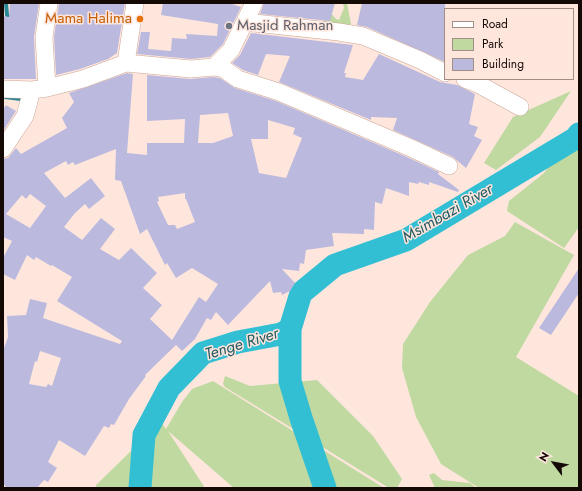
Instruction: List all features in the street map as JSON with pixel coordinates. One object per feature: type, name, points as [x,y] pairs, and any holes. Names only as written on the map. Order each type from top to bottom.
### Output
[{"type":"street","points":[[3,148],[25,116],[39,89],[49,3]]},
{"type":"street","points":[[126,64],[135,3]]},
{"type":"street","points":[[214,67],[231,50],[254,3]]},
{"type":"street","points":[[245,22],[363,36],[420,60],[444,72]]},
{"type":"street","points":[[3,89],[39,89],[83,79],[126,64],[191,69],[214,67],[224,69],[238,79],[279,92],[389,138],[449,166]]},
{"type":"street","points":[[468,80],[478,84],[520,107]]},
{"type":"green space","points":[[343,3],[347,3],[351,24],[343,30],[323,25],[324,15],[330,12],[336,19],[339,20],[344,8]]},
{"type":"green space","points":[[571,91],[540,137],[496,170],[484,163],[513,117]]},
{"type":"green space","points":[[579,123],[579,227],[564,248],[507,211],[509,201],[544,173]]},
{"type":"green space","points":[[515,222],[574,255],[516,357],[579,396],[579,488],[479,488],[441,464],[416,417],[402,368],[403,344],[430,302],[468,255],[505,236]]},
{"type":"green space","points":[[225,376],[250,386],[317,380],[373,436],[402,479],[397,488],[389,488],[225,387],[223,384]]},
{"type":"green space","points":[[213,381],[384,488],[234,488],[168,431],[205,488],[96,488],[96,485],[161,422],[166,429],[182,402],[192,389]]},
{"type":"green space","points":[[434,473],[442,480],[470,483],[476,488],[435,488],[429,475]]},
{"type":"building","points":[[10,3],[39,3],[34,37],[36,79],[3,79],[3,16],[9,17]]},
{"type":"building","points":[[59,3],[125,3],[117,53],[108,59],[80,69],[56,75],[54,37]]},
{"type":"building","points":[[163,3],[229,3],[241,7],[223,44],[210,57],[191,59],[137,54],[141,32],[150,32],[148,49],[171,51],[172,38],[187,39],[186,34],[217,36],[218,24],[161,15]]},
{"type":"building","points":[[264,3],[335,3],[330,21],[260,14]]},
{"type":"building","points":[[362,3],[445,3],[444,62],[367,27],[357,25]]},
{"type":"building","points":[[251,33],[353,45],[344,73],[346,73],[345,77],[363,80],[379,54],[440,82],[457,85],[475,94],[469,124],[478,127],[474,136],[482,140],[466,168],[453,157],[393,130],[397,118],[371,117],[371,120],[279,82],[290,56],[266,54],[258,75],[243,70],[232,63],[240,55]]},
{"type":"building","points":[[127,73],[133,74],[127,153],[147,155],[147,143],[184,143],[185,119],[147,121],[147,75],[190,79],[213,77],[220,78],[235,88],[276,101],[407,157],[439,172],[438,174],[459,190],[458,192],[429,182],[429,185],[419,182],[418,184],[409,182],[409,196],[386,188],[382,204],[375,202],[374,230],[364,229],[364,234],[332,233],[334,246],[306,250],[304,264],[300,263],[299,271],[282,269],[295,283],[290,291],[282,295],[281,292],[273,293],[270,281],[228,325],[216,312],[211,320],[207,318],[195,339],[182,351],[176,345],[145,375],[146,376],[129,399],[114,425],[111,424],[109,428],[104,426],[85,456],[59,440],[48,462],[57,468],[48,482],[44,480],[37,488],[7,488],[3,484],[3,351],[8,337],[7,316],[26,315],[30,299],[47,303],[43,318],[120,344],[122,341],[57,301],[72,277],[52,265],[51,266],[36,257],[34,260],[27,255],[15,280],[3,274],[3,258],[12,241],[3,237],[3,159],[8,158],[16,148],[21,154],[67,128],[62,118],[74,102],[69,93]],"holes":[[[228,113],[233,136],[213,143],[198,143],[200,115]],[[268,120],[295,128],[293,134],[302,138],[286,178],[259,173],[251,139],[268,139]],[[116,149],[115,180],[121,181],[140,234],[147,229],[165,265],[167,263],[176,278],[192,268],[218,284],[206,302],[199,297],[172,340],[150,319],[162,305],[143,288],[157,273],[131,248],[119,260],[100,249],[115,229],[101,218],[82,240],[64,227],[75,213],[85,204],[89,209],[105,196],[91,178],[65,198],[44,173],[66,161],[68,165],[73,162],[75,165]],[[185,193],[185,199],[195,222],[177,229],[175,225],[168,225],[157,202],[159,201],[158,197]],[[30,194],[46,206],[30,228],[6,214],[22,195],[26,199]],[[40,351],[61,358],[52,386],[48,384],[46,387],[29,384],[35,361],[37,362]]]},
{"type":"building","points":[[6,105],[16,111],[3,131],[3,110]]},
{"type":"building","points":[[579,268],[579,293],[551,335],[539,328]]},
{"type":"waterway","points":[[6,3],[7,15],[12,20]]},
{"type":"waterway","points":[[5,97],[21,99]]},
{"type":"waterway","name":"Msimbazi River","points":[[325,488],[290,381],[290,329],[301,293],[335,265],[406,240],[576,138],[579,134]]},
{"type":"waterway","name":"Tenge River","points":[[140,488],[144,435],[169,388],[203,353],[238,342],[281,334],[290,329]]},
{"type":"place","name":"Mama Halima","points":[[140,19]]},
{"type":"place","name":"Masjid Rahman","points":[[229,26]]}]
